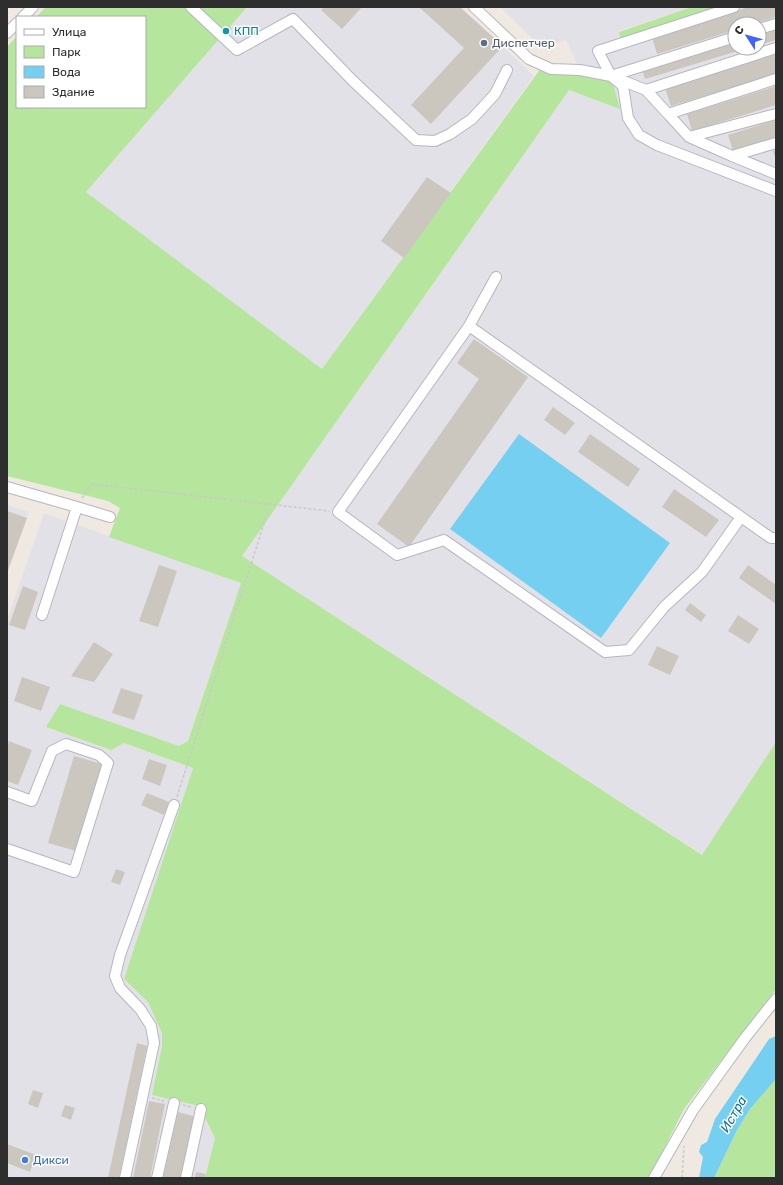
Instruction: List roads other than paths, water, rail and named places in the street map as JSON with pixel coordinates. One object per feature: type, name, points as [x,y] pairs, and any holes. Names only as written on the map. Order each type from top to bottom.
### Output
[{"type":"street","points":[[24,16],[33,7]]},
{"type":"street","points":[[191,7],[237,50],[293,19],[353,81],[416,140],[435,141],[450,134],[472,119],[495,94],[507,70]]},
{"type":"street","points":[[474,7],[529,59],[551,69],[580,70],[611,76],[646,90],[689,137],[776,174]]},
{"type":"street","points":[[734,7],[598,51],[611,76],[623,86],[628,118],[639,135],[657,145],[776,190]]},
{"type":"street","points":[[7,33],[16,24]]},
{"type":"street","points":[[611,76],[727,40]]},
{"type":"street","points":[[646,90],[776,48]]},
{"type":"street","points":[[668,114],[776,80]]},
{"type":"street","points":[[689,137],[776,114]]},
{"type":"street","points":[[732,156],[776,143]]},
{"type":"street","points":[[496,277],[468,326],[338,512],[397,555],[444,540],[605,652],[629,650],[664,607],[702,572],[741,517]]},
{"type":"street","points":[[468,326],[741,517],[772,538],[776,538]]},
{"type":"street","points":[[7,487],[77,506],[110,518]]},
{"type":"street","points":[[42,615],[77,506]]},
{"type":"street","points":[[7,792],[32,801],[52,751],[66,744],[99,755],[108,764],[74,872],[7,849]]},
{"type":"street","points":[[125,1178],[154,1043],[151,1026],[140,1008],[120,988],[115,976],[120,955],[174,805]]},
{"type":"street","points":[[654,1178],[693,1110],[744,1038],[776,999]]},
{"type":"street","points":[[157,1178],[174,1104]]},
{"type":"street","points":[[186,1178],[201,1109]]},
{"type":"water","points":[[519,434],[670,543],[601,638],[450,529]]},
{"type":"water","name":"Истра","points":[[776,1036],[776,1079],[750,1109],[737,1130],[714,1178],[699,1178],[703,1157],[699,1152],[701,1145],[707,1142],[715,1119],[769,1039]]},
{"type":"place","name":"КПП","points":[[226,31]]},
{"type":"place","name":"Диспетчер","points":[[484,43]]},
{"type":"place","name":"Дикси","points":[[25,1160]]}]
